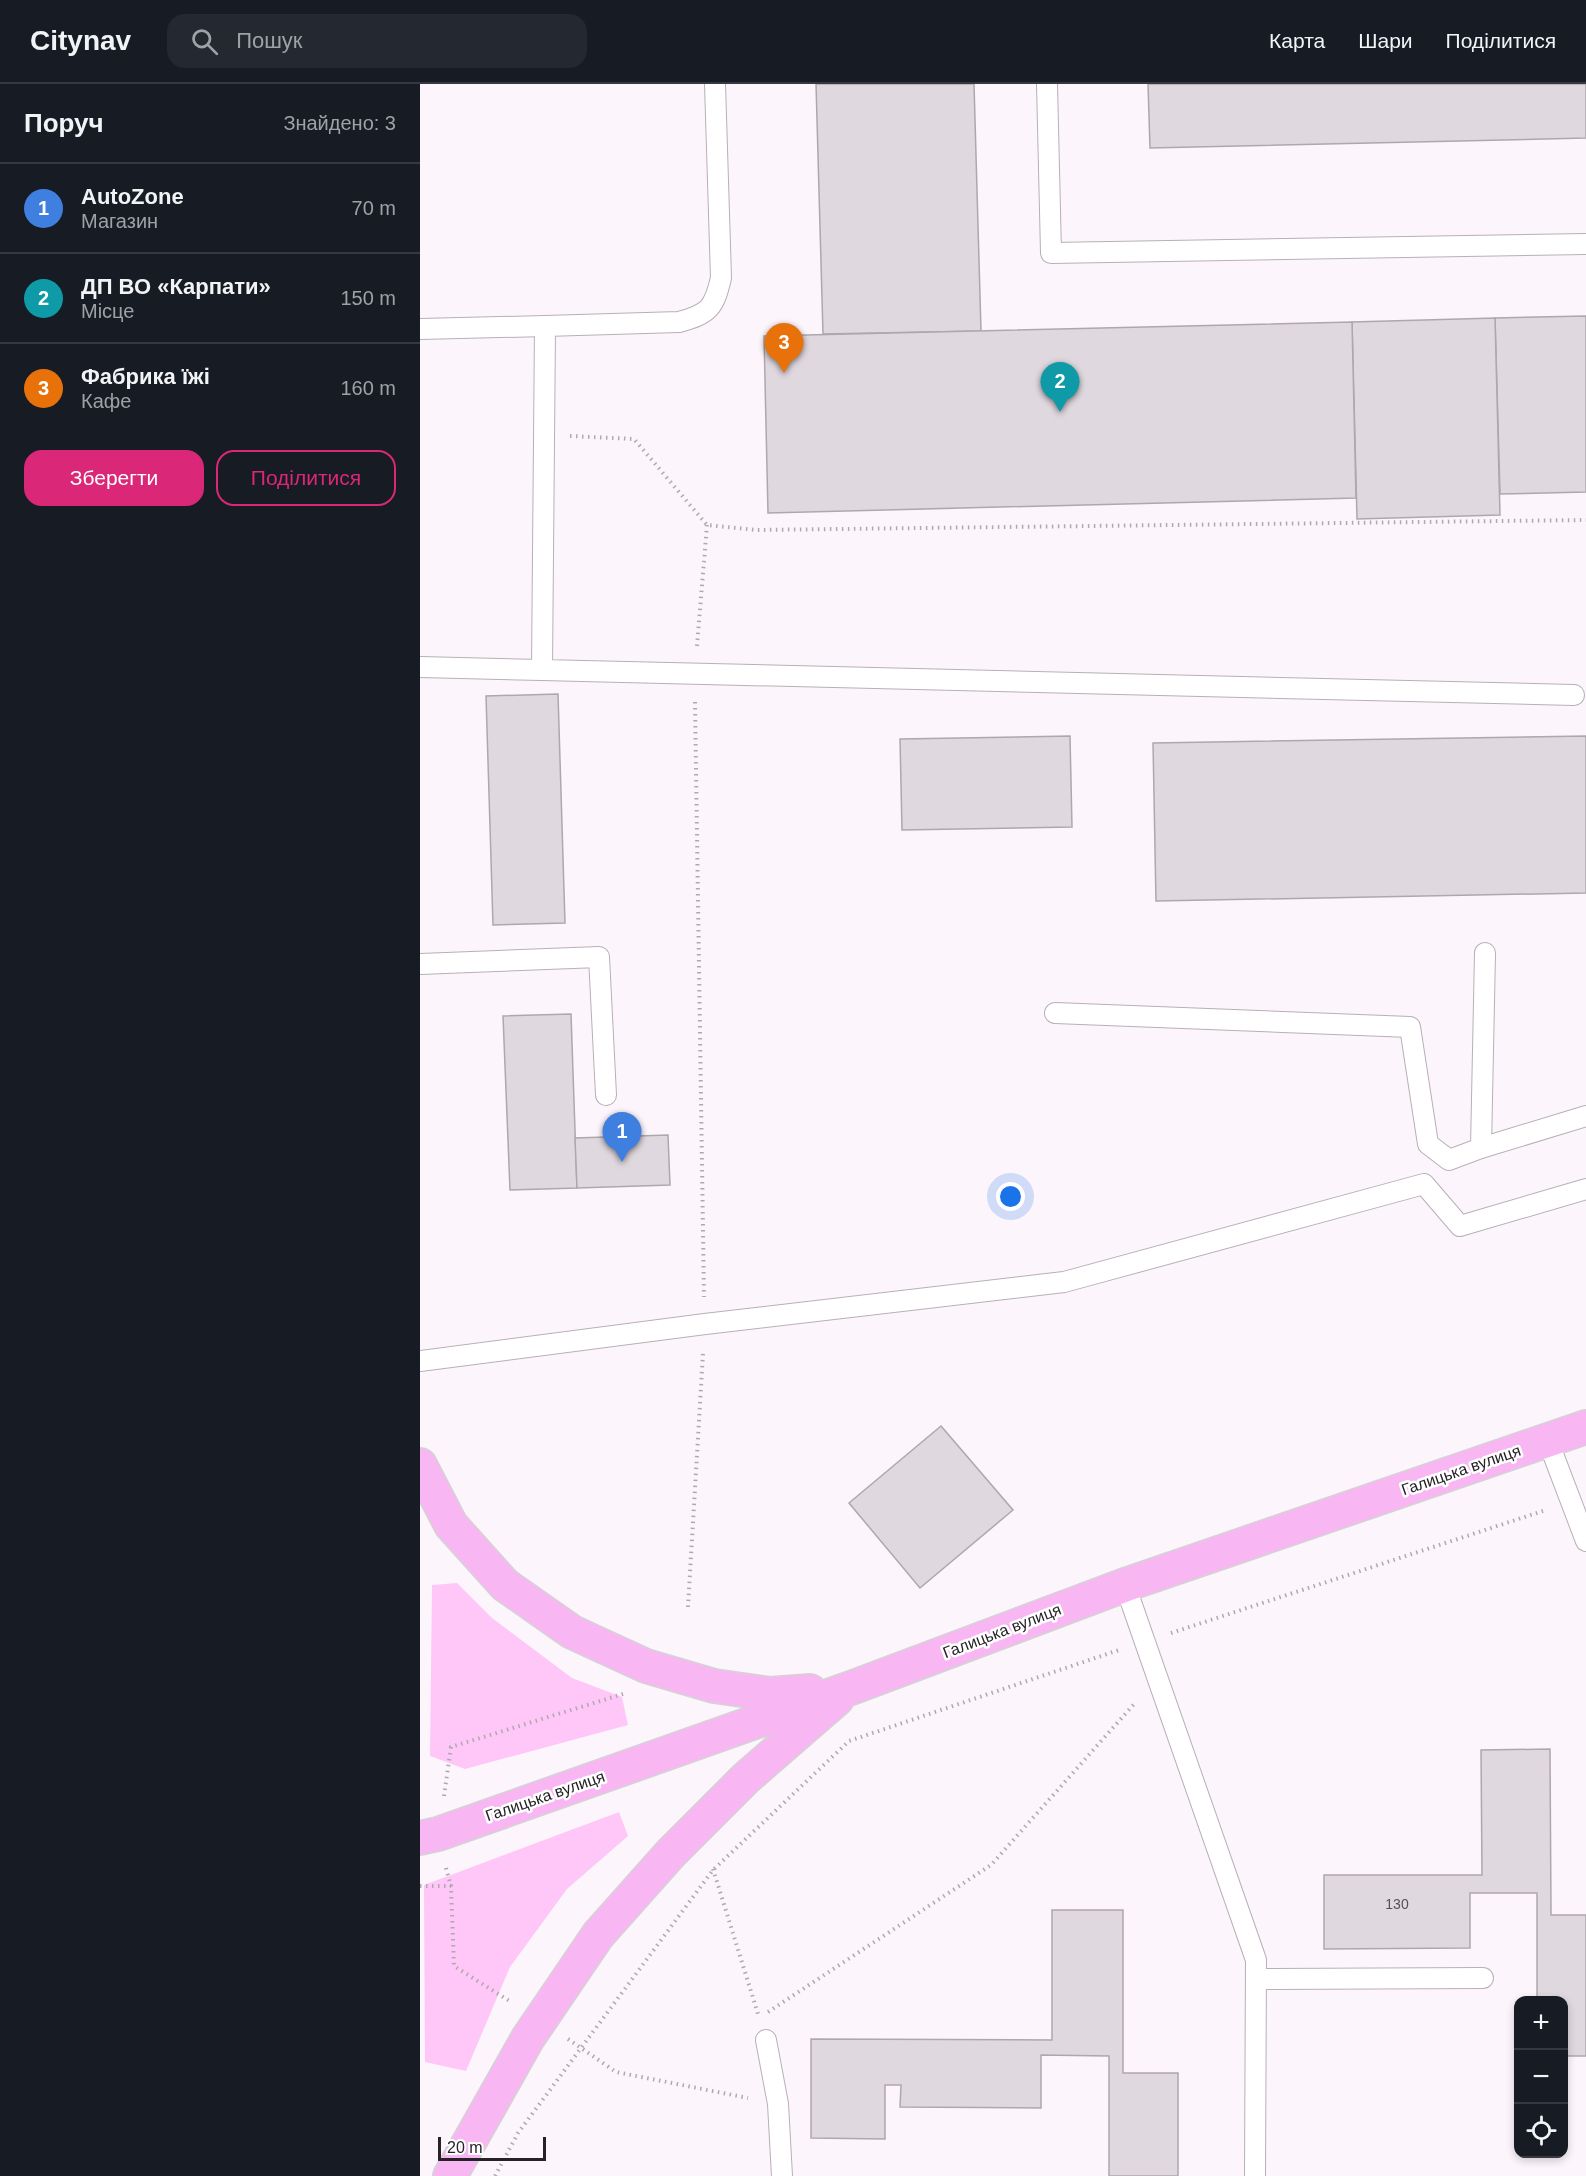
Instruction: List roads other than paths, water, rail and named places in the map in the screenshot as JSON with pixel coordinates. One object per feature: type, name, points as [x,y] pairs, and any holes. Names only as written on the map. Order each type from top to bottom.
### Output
[{"type":"main road","name":"Галицька вулиця","points":[[429,1836],[851,1688],[1125,1585],[1586,1427]]},
{"type":"main road","points":[[420,1465],[452,1525],[505,1584],[572,1632],[646,1666],[714,1686],[770,1694],[851,1688]]},
{"type":"main road","points":[[450,2176],[528,2038],[598,1935],[671,1852],[746,1778],[851,1688]]},
{"type":"lane","points":[[420,329],[679,322],[700,316],[716,300],[721,278],[715,84]]},
{"type":"lane","points":[[1047,84],[1051,253],[1586,244]]},
{"type":"lane","points":[[542,670],[545,326]]},
{"type":"lane","points":[[420,667],[1574,695]]},
{"type":"lane","points":[[1481,1148],[1485,953]]},
{"type":"lane","points":[[420,964],[599,957],[606,1095]]},
{"type":"lane","points":[[1055,1013],[1410,1027],[1428,1144],[1449,1160]]},
{"type":"lane","points":[[420,1361],[705,1324],[1064,1282],[1424,1184],[1449,1160],[1586,1116]]},
{"type":"lane","points":[[1424,1184],[1460,1226],[1586,1189]]},
{"type":"lane","points":[[1548,1441],[1586,1541]]},
{"type":"lane","points":[[1125,1585],[1256,1960],[1255,2176]]},
{"type":"lane","points":[[1256,1979],[1484,1978]]},
{"type":"lane","points":[[766,2040],[778,2104],[782,2176]]},
{"type":"place","name":"Фабрика їжі","points":[[784,373]]},
{"type":"place","name":"ДП ВО «Карпати»","points":[[1060,412]]},
{"type":"place","name":"AutoZone","points":[[622,1162]]}]
